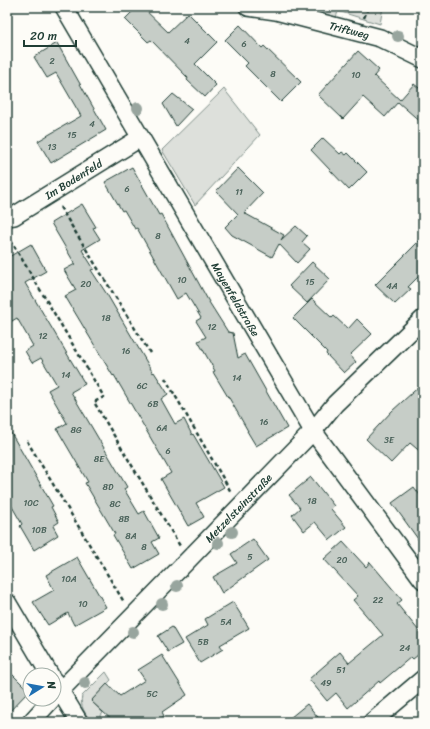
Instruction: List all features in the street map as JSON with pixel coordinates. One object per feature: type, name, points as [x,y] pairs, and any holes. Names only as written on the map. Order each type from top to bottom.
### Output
[{"type":"street","name":"Mayenfeldstraße","points":[[64,7],[312,431],[423,580]]},
{"type":"street","name":"Triftweg","points":[[248,7],[276,11],[380,38],[423,59]]},
{"type":"street","name":"Im Bodenfeld","points":[[7,217],[14,216],[140,138]]},
{"type":"street","name":"Metzelsteinstraße","points":[[62,685],[188,560],[312,431],[335,404],[423,318]]},
{"type":"street","points":[[7,602],[45,667]]},
{"type":"street","points":[[372,722],[423,679]]},
{"type":"street","points":[[62,701],[78,722]]},
{"type":"street","name":"Metzelsteinstraße","points":[[31,722],[43,707]]},
{"type":"path","points":[[52,193],[150,353]]},
{"type":"path","points":[[7,234],[104,397],[94,402],[188,560]]},
{"type":"path","points":[[165,378],[240,506]]},
{"type":"path","points":[[27,441],[133,616]]},
{"type":"shaded area","points":[[284,7],[383,7],[380,24],[338,11],[336,18]]},
{"type":"shaded area","points":[[224,89],[260,135],[195,205],[162,150]]},
{"type":"shaded area","points":[[106,672],[111,680],[91,701],[103,713],[96,722],[91,722],[82,707],[82,696]]},
{"type":"building","points":[[137,7],[142,7],[168,32],[188,13],[217,42],[195,64],[216,85],[205,97],[187,80],[188,78],[151,40],[148,42],[125,19]]},
{"type":"building","points":[[240,25],[262,48],[264,46],[301,82],[281,102],[245,66],[248,63],[225,40]]},
{"type":"building","points":[[57,43],[106,130],[51,163],[38,141],[81,116],[56,73],[47,78],[34,57]]},
{"type":"building","points":[[358,51],[379,70],[374,76],[400,100],[414,84],[423,91],[423,124],[398,102],[385,117],[363,97],[343,119],[318,95]]},
{"type":"building","points":[[173,94],[192,109],[176,126],[163,104]]},
{"type":"building","points":[[323,138],[340,154],[342,152],[346,155],[348,153],[367,172],[349,190],[311,150]]},
{"type":"building","points":[[132,167],[159,215],[161,214],[209,302],[228,332],[233,333],[238,358],[245,354],[287,428],[256,446],[213,372],[215,371],[198,341],[206,337],[196,321],[201,318],[186,293],[177,299],[137,228],[135,229],[124,210],[122,211],[105,182]]},
{"type":"building","points":[[238,168],[263,193],[244,213],[284,235],[281,240],[296,226],[307,236],[302,242],[310,249],[297,263],[279,244],[272,257],[232,235],[225,227],[238,214],[216,191]]},
{"type":"building","points":[[82,204],[96,227],[93,228],[100,239],[82,250],[94,269],[91,270],[153,373],[154,372],[168,394],[161,399],[175,424],[184,419],[192,435],[193,434],[224,487],[196,503],[204,517],[188,526],[161,479],[171,473],[114,375],[113,376],[65,296],[76,290],[64,270],[75,264],[51,223]]},
{"type":"building","points":[[423,237],[423,272],[408,287],[411,289],[395,304],[375,285]]},
{"type":"building","points":[[31,244],[46,271],[25,283],[85,384],[71,392],[127,487],[124,489],[139,514],[144,511],[159,538],[152,542],[159,554],[133,569],[113,535],[115,534],[85,483],[88,482],[57,429],[67,423],[48,390],[57,385],[41,358],[32,363],[25,351],[33,346],[17,318],[7,324],[7,258]]},
{"type":"building","points":[[312,262],[330,279],[307,303],[289,286]]},
{"type":"building","points":[[312,299],[332,318],[334,316],[348,329],[357,319],[372,334],[350,355],[356,362],[344,373],[326,354],[327,352],[293,318]]},
{"type":"building","points":[[423,383],[423,454],[410,443],[391,463],[366,439],[392,411]]},
{"type":"building","points":[[7,426],[53,506],[51,507],[59,522],[53,526],[58,535],[34,550],[20,526],[22,524],[7,498]]},
{"type":"building","points":[[311,477],[334,506],[331,509],[346,527],[330,540],[315,522],[304,531],[292,515],[300,508],[289,495]]},
{"type":"building","points":[[414,487],[423,499],[423,546],[392,503]]},
{"type":"building","points":[[253,539],[268,560],[222,593],[213,577],[237,563],[231,554]]},
{"type":"building","points":[[343,542],[366,567],[370,562],[402,600],[397,604],[423,636],[423,651],[413,659],[411,657],[380,683],[379,681],[348,708],[336,693],[327,701],[309,679],[340,652],[349,663],[383,635],[353,600],[358,596],[324,559]]},
{"type":"building","points":[[77,557],[106,607],[74,625],[68,613],[48,625],[33,602],[54,590],[46,575]]},
{"type":"building","points":[[233,602],[249,628],[220,645],[223,649],[200,663],[185,639],[208,625],[205,619]]},
{"type":"building","points":[[172,627],[182,644],[168,652],[158,636]]},
{"type":"building","points":[[162,655],[187,695],[162,712],[164,716],[155,722],[114,722],[91,701],[107,684],[120,696],[145,680],[138,670]]},
{"type":"building","points":[[7,669],[22,684],[22,698],[7,714]]},
{"type":"building","points":[[307,704],[322,722],[285,722]]}]
